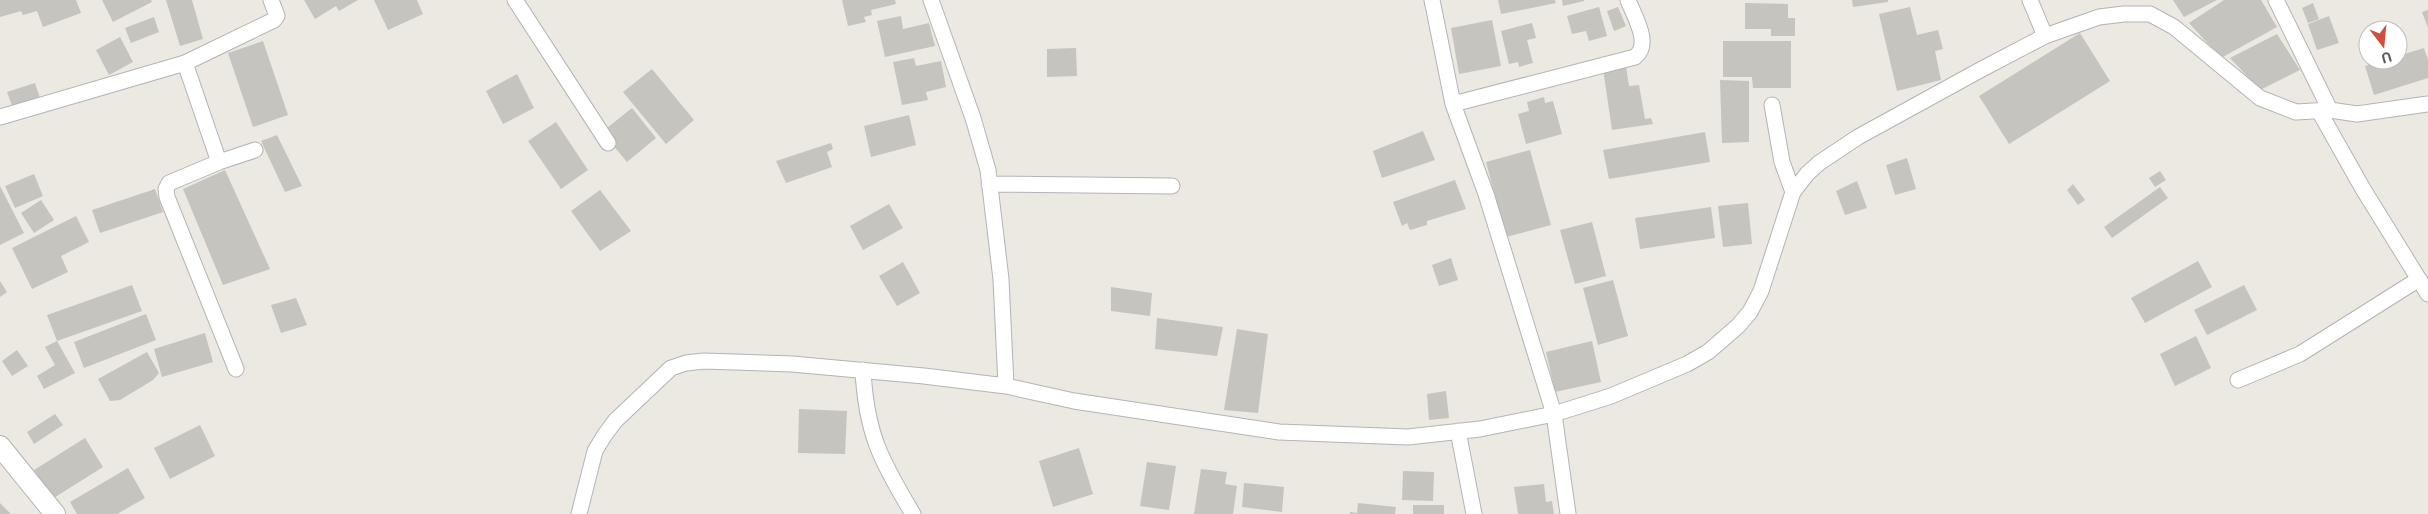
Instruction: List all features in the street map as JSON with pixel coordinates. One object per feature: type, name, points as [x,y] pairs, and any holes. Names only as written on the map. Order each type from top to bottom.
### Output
[{"type":"street","points":[[0,117],[185,63],[266,25],[277,16],[271,0]]},
{"type":"street","points":[[514,0],[608,143]]},
{"type":"street","points":[[931,0],[973,118],[988,170],[1001,279],[1006,386]]},
{"type":"street","points":[[1432,0],[1453,104],[1486,194],[1554,414],[1568,514]]},
{"type":"street","points":[[1453,104],[1635,57],[1641,51],[1642,38],[1628,0]]},
{"type":"street","points":[[2030,0],[2045,36]]},
{"type":"street","points":[[2281,1],[2324,110],[2363,189],[2428,294]]},
{"type":"street","points":[[579,514],[595,451],[604,436],[615,422],[671,368],[686,363],[723,361],[863,370],[1006,386],[1074,401],[1279,432],[1408,437],[1480,429],[1554,414],[1611,396],[1687,364],[1725,339],[1750,312],[1761,291],[1793,192],[1807,174],[1819,163],[1858,137],[2045,36],[2099,17],[2124,14],[2150,14],[2174,27],[2260,98],[2296,112],[2324,110],[2357,114],[2428,104]]},
{"type":"street","points":[[185,63],[219,162]]},
{"type":"street","points":[[1772,105],[1782,162],[1793,192]]},
{"type":"street","points":[[236,369],[167,198],[166,189],[169,182],[219,162],[256,150]]},
{"type":"street","points":[[989,184],[1172,186]]},
{"type":"street","points":[[2238,380],[2300,354],[2419,279]]},
{"type":"street","points":[[863,370],[865,400],[874,438],[885,468],[912,514]]},
{"type":"street","points":[[1458,431],[1474,514]]},
{"type":"street","points":[[0,446],[55,514]]},
{"type":"building","points":[[0,0],[76,0],[81,13],[43,27],[37,11],[23,15],[21,11],[0,17]]},
{"type":"building","points":[[102,0],[151,0],[152,2],[113,22]]},
{"type":"building","points":[[166,0],[192,0],[203,39],[180,46]]},
{"type":"building","points":[[304,0],[358,0],[339,11],[336,6],[315,19]]},
{"type":"building","points":[[374,0],[417,0],[423,14],[388,30]]},
{"type":"building","points":[[842,0],[895,0],[896,4],[871,10],[872,15],[864,17],[866,22],[848,26]]},
{"type":"building","points":[[1498,0],[1555,0],[1556,3],[1501,14]]},
{"type":"building","points":[[1562,0],[1584,0],[1584,1],[1563,6]]},
{"type":"building","points":[[1852,0],[1888,0],[1888,2],[1853,7]]},
{"type":"building","points":[[2173,0],[2217,0],[2184,17]]},
{"type":"building","points":[[2224,0],[2261,0],[2277,27],[2221,58],[2189,23]]},
{"type":"building","points":[[1745,3],[1788,4],[1788,18],[1795,18],[1795,36],[1771,36],[1771,29],[1745,29]]},
{"type":"building","points":[[2313,3],[2319,19],[2308,23],[2302,8]]},
{"type":"building","points":[[1599,7],[1607,36],[1589,41],[1586,31],[1572,34],[1567,16]]},
{"type":"building","points":[[1618,7],[1626,26],[1614,31],[1607,11]]},
{"type":"building","points":[[1910,7],[1917,35],[1938,30],[1943,49],[1935,51],[1941,80],[1897,91],[1879,14]]},
{"type":"building","points":[[2428,10],[2428,28],[2422,12]]},
{"type":"building","points":[[901,16],[903,29],[929,23],[935,46],[885,57],[877,21]]},
{"type":"building","points":[[2329,16],[2339,43],[2317,50],[2308,24]]},
{"type":"building","points":[[154,17],[159,32],[131,43],[125,28]]},
{"type":"building","points":[[1492,20],[1501,66],[1459,74],[1451,28]]},
{"type":"building","points":[[1532,23],[1536,38],[1527,40],[1533,63],[1519,67],[1518,62],[1509,64],[1501,31]]},
{"type":"building","points":[[2080,33],[2110,81],[2009,144],[1979,96]]},
{"type":"building","points":[[2277,34],[2300,70],[2260,90],[2230,58]]},
{"type":"building","points":[[120,37],[133,62],[109,75],[96,50]]},
{"type":"building","points":[[263,41],[288,115],[253,127],[228,53]]},
{"type":"building","points":[[1723,41],[1791,41],[1791,88],[1753,88],[1752,77],[1723,77]]},
{"type":"building","points":[[1076,48],[1077,76],[1047,77],[1047,49]]},
{"type":"building","points":[[2424,48],[2428,60],[2428,78],[2374,95],[2366,70],[2408,70],[2408,53]]},
{"type":"building","points":[[914,58],[916,66],[941,61],[946,87],[926,92],[928,100],[902,105],[893,62]]},
{"type":"building","points":[[1626,66],[1629,86],[1639,85],[1645,119],[1651,118],[1653,124],[1612,130],[1603,69]]},
{"type":"building","points":[[652,69],[694,120],[666,144],[623,92]]},
{"type":"building","points":[[517,74],[534,108],[503,124],[486,91]]},
{"type":"building","points":[[1720,80],[1749,81],[1749,142],[1722,143]]},
{"type":"building","points":[[35,83],[41,101],[14,111],[7,92]]},
{"type":"building","points":[[1544,97],[1545,103],[1553,101],[1562,134],[1526,144],[1518,114],[1529,111],[1527,102]]},
{"type":"building","points":[[632,108],[656,138],[627,162],[602,132]]},
{"type":"building","points":[[909,115],[916,145],[871,157],[864,126]]},
{"type":"building","points":[[556,122],[588,170],[561,189],[528,141]]},
{"type":"building","points":[[1423,131],[1435,160],[1382,178],[1373,151]]},
{"type":"building","points":[[1705,132],[1710,162],[1609,179],[1603,150]]},
{"type":"building","points":[[277,135],[302,186],[285,192],[261,141]]},
{"type":"building","points":[[831,143],[833,149],[827,152],[832,167],[786,183],[776,161]]},
{"type":"building","points":[[1530,150],[1551,225],[1506,237],[1486,162]]},
{"type":"building","points":[[1907,158],[1916,189],[1895,195],[1886,165]]},
{"type":"building","points":[[225,170],[270,269],[223,285],[183,189]]},
{"type":"building","points":[[2160,171],[2166,180],[2155,187],[2149,178]]},
{"type":"building","points":[[34,174],[43,196],[15,208],[5,186]]},
{"type":"building","points":[[1455,180],[1466,209],[1427,221],[1427,225],[1410,230],[1407,223],[1402,226],[1393,202]]},
{"type":"building","points":[[1857,181],[1867,208],[1845,215],[1836,191]]},
{"type":"building","points":[[2073,184],[2085,200],[2078,205],[2067,190]]},
{"type":"building","points":[[0,186],[24,233],[0,245]]},
{"type":"building","points":[[2160,187],[2168,198],[2112,238],[2104,227]]},
{"type":"building","points":[[155,189],[163,212],[100,233],[92,210]]},
{"type":"building","points":[[600,190],[631,231],[600,251],[571,211]]},
{"type":"building","points":[[41,200],[54,220],[34,233],[21,213]]},
{"type":"building","points":[[1748,203],[1752,244],[1723,247],[1718,206]]},
{"type":"building","points":[[889,204],[903,228],[863,250],[850,226]]},
{"type":"building","points":[[1711,207],[1715,238],[1640,249],[1635,218]]},
{"type":"building","points":[[76,216],[89,242],[61,256],[68,272],[32,289],[12,248]]},
{"type":"building","points":[[1592,222],[1606,276],[1575,284],[1560,230]]},
{"type":"building","points":[[1451,258],[1458,280],[1439,286],[1432,265]]},
{"type":"building","points":[[2198,261],[2212,287],[2145,323],[2131,298]]},
{"type":"building","points":[[903,262],[920,293],[897,306],[879,276]]},
{"type":"building","points":[[1613,280],[1628,336],[1598,345],[1583,288]]},
{"type":"building","points":[[0,281],[7,292],[0,297]]},
{"type":"building","points":[[132,285],[142,311],[57,341],[47,315]]},
{"type":"building","points":[[2244,285],[2257,310],[2207,335],[2194,310]]},
{"type":"building","points":[[1111,287],[1152,293],[1150,316],[1111,311]]},
{"type":"building","points":[[296,298],[307,325],[281,333],[271,305]]},
{"type":"building","points":[[146,314],[156,340],[84,368],[74,342]]},
{"type":"building","points":[[1157,318],[1223,327],[1217,356],[1155,349]]},
{"type":"building","points":[[1237,329],[1268,334],[1258,413],[1224,410]]},
{"type":"building","points":[[205,333],[213,362],[162,377],[154,349]]},
{"type":"building","points":[[2196,336],[2211,368],[2175,386],[2160,354]]},
{"type":"building","points":[[57,341],[75,373],[44,389],[37,376],[55,365],[45,347]]},
{"type":"building","points":[[1592,341],[1601,382],[1555,392],[1546,352]]},
{"type":"building","points":[[17,350],[28,366],[12,376],[2,361]]},
{"type":"building","points":[[147,352],[159,373],[153,380],[120,400],[110,401],[98,379]]},
{"type":"building","points":[[1446,391],[1449,418],[1429,420],[1427,394]]},
{"type":"building","points":[[799,409],[847,411],[845,454],[798,453]]},
{"type":"building","points":[[55,414],[63,425],[34,444],[27,432]]},
{"type":"building","points":[[200,425],[215,456],[170,479],[154,448]]},
{"type":"building","points":[[85,438],[103,467],[52,499],[34,470]]},
{"type":"building","points":[[1079,448],[1093,494],[1053,507],[1039,461]]},
{"type":"building","points":[[1147,462],[1176,466],[1169,510],[1140,506]]},
{"type":"building","points":[[128,468],[145,498],[117,514],[77,514],[70,502]]},
{"type":"building","points":[[1201,469],[1227,472],[1225,484],[1237,486],[1233,514],[1194,514]]},
{"type":"building","points":[[1403,471],[1434,472],[1433,501],[1402,500]]},
{"type":"building","points":[[1244,483],[1284,487],[1282,512],[1242,507]]},
{"type":"building","points":[[1544,484],[1546,502],[1552,501],[1554,514],[1518,514],[1514,487]]},
{"type":"building","points":[[0,503],[11,514],[0,514]]},
{"type":"building","points":[[1358,503],[1396,507],[1395,514],[1350,514],[1350,512],[1357,513]]},
{"type":"building","points":[[1413,505],[1444,505],[1444,514],[1413,514]]}]
